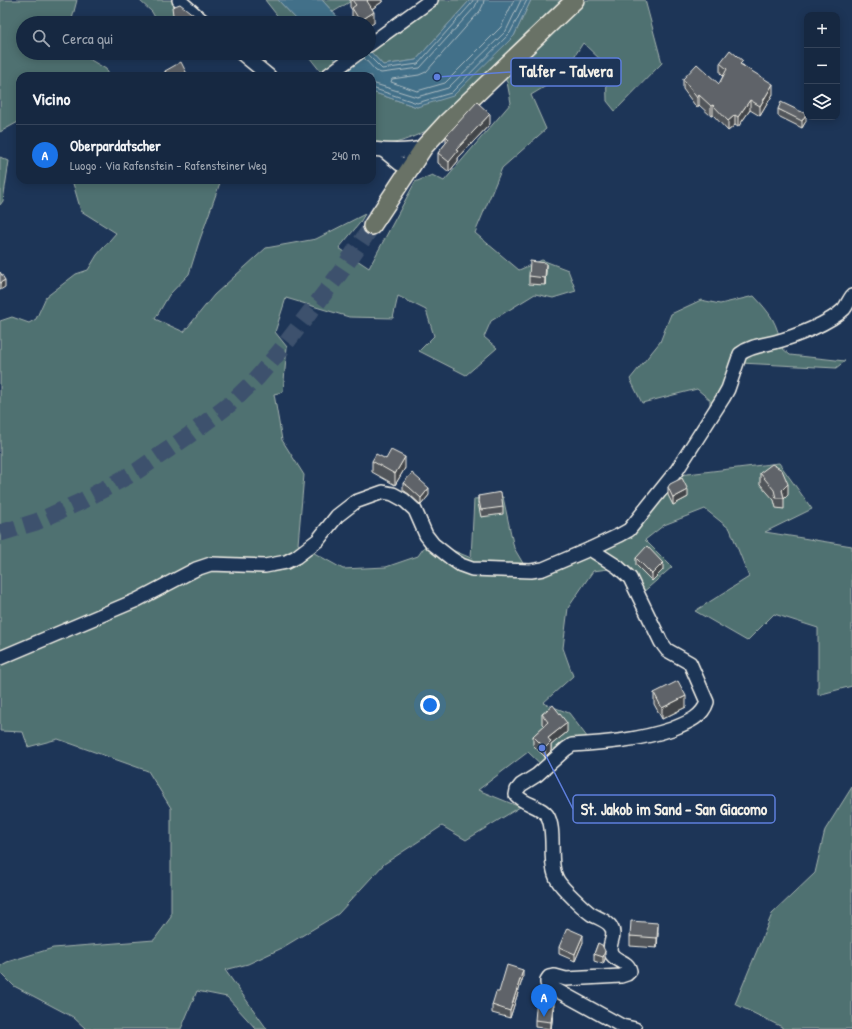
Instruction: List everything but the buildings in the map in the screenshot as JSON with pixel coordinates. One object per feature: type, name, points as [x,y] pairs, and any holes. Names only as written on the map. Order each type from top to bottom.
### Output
[{"type":"main road","points":[[372,226],[400,182],[405,160],[424,147],[446,123],[575,0]]},
{"type":"street","points":[[179,0],[197,16]]},
{"type":"street","points":[[376,40],[431,0]]},
{"type":"street","points":[[250,60],[264,72]]},
{"type":"street","points":[[332,72],[349,60]]},
{"type":"street","points":[[378,150],[405,160]]},
{"type":"street","points":[[0,658],[137,600],[196,569],[211,564],[265,566],[286,562],[296,557],[318,540],[337,516],[346,509],[356,502],[383,492],[392,494],[404,500],[415,510],[426,535],[433,544],[452,560],[461,565],[472,568],[531,571],[543,569],[629,530],[668,482],[724,398],[740,354],[749,349],[792,337],[826,322],[841,312],[852,296]]},
{"type":"street","points":[[590,549],[618,567],[630,578],[660,642],[667,650],[690,663],[707,702],[703,710],[694,720],[654,735],[622,741],[572,745],[517,790],[516,795],[520,800],[542,810],[548,816],[555,874],[558,881],[590,914],[610,925],[614,934],[610,952],[615,958],[626,964],[630,971],[621,976],[566,979],[555,976],[549,977],[546,980],[547,983],[622,1026],[634,1029]]},
{"type":"green space","points":[[0,0],[77,0],[73,16],[16,16],[16,60],[91,60],[106,69],[108,72],[16,72],[16,123],[0,132]]},
{"type":"green space","points":[[139,0],[179,0],[186,6],[174,16],[154,16]]},
{"type":"green space","points":[[265,0],[278,0],[293,16],[278,16]]},
{"type":"green space","points":[[322,0],[353,0],[333,12]]},
{"type":"green space","points":[[440,0],[470,0],[416,60],[383,65],[376,57],[376,47]]},
{"type":"green space","points":[[531,0],[575,0],[428,130],[408,139],[394,143],[376,144],[376,93],[417,107],[514,36]]},
{"type":"green space","points":[[577,0],[645,0],[662,63],[615,111],[607,101],[606,65],[583,43],[561,77],[531,95],[546,129],[502,168],[475,233],[519,270],[542,260],[568,270],[576,291],[553,298],[535,294],[491,321],[484,337],[497,348],[466,375],[419,351],[434,336],[426,310],[398,296],[393,318],[349,317],[286,298],[275,332],[287,347],[283,392],[274,394],[282,440],[304,475],[298,544],[343,569],[386,567],[418,556],[425,546],[438,544],[471,558],[474,499],[503,497],[514,548],[524,565],[544,563],[619,530],[660,483],[710,413],[710,400],[697,389],[642,403],[630,379],[660,342],[671,314],[701,300],[720,304],[754,296],[765,308],[772,319],[778,331],[781,347],[790,355],[845,361],[836,368],[741,363],[679,475],[779,463],[812,509],[765,532],[852,546],[852,686],[818,695],[818,628],[774,614],[747,641],[695,611],[749,577],[730,529],[705,509],[664,525],[645,540],[672,567],[641,594],[616,568],[593,571],[568,608],[563,648],[573,676],[543,703],[569,713],[594,746],[565,752],[549,772],[528,752],[478,790],[520,807],[466,840],[442,826],[384,864],[338,914],[280,949],[248,964],[225,970],[267,1029],[256,1029],[227,997],[197,991],[181,1029],[86,1029],[73,1017],[14,986],[0,972],[0,966],[7,962],[53,948],[154,940],[171,917],[171,808],[148,771],[58,739],[28,747],[23,732],[0,731],[0,321],[12,317],[29,323],[36,319],[46,297],[76,274],[88,270],[97,255],[116,233],[81,211],[73,184],[220,184],[189,274],[169,295],[155,319],[184,332],[214,295],[266,248],[316,239],[365,214],[359,224],[339,248],[369,268],[415,182],[432,175],[444,181],[511,103],[507,82],[502,75]]},
{"type":"green space","points":[[311,60],[336,60],[347,72],[321,72]]},
{"type":"green space","points":[[0,157],[9,161],[3,201],[0,205]]},
{"type":"green space","points":[[852,787],[852,1029],[782,1029],[782,1027],[735,1004],[772,914],[815,873],[825,830]]},
{"type":"water","points":[[278,0],[322,0],[337,16],[293,16]]},
{"type":"water","points":[[470,0],[531,0],[514,36],[453,96],[417,107],[376,93],[376,72],[347,72],[336,60],[376,60],[376,58],[383,65],[416,60]]},
{"type":"tunnel","points":[[0,533],[36,522],[80,502],[137,471],[188,436],[230,404],[257,378],[280,351],[340,273],[372,226]]},
{"type":"place","name":"Talfer - Talvera","points":[[437,77]]},
{"type":"place","name":"St. Jakob im Sand - San Giacomo","points":[[542,748]]},
{"type":"place","name":"Oberpardatscher","points":[[544,1017]]}]
